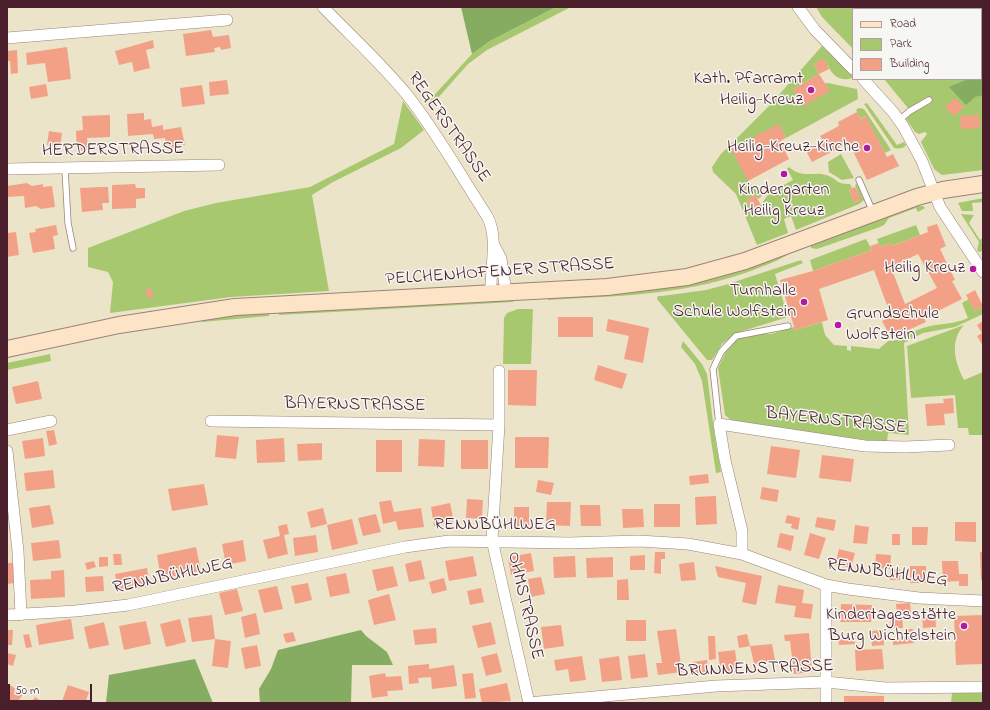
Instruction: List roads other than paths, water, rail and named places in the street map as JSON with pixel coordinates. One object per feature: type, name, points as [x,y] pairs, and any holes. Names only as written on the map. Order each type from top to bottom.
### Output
[{"type":"main road","name":"PELCHENHOFENER STRASSE","points":[[7,349],[119,325],[235,307],[615,286],[675,279],[704,274],[766,254],[873,212],[934,192],[983,184]]},
{"type":"street","name":"REGERSTRASSE","points":[[323,7],[388,72],[423,116],[487,216],[492,229],[494,245],[491,263],[498,292]]},
{"type":"street","points":[[798,7],[815,30],[852,68]]},
{"type":"street","points":[[7,38],[227,20]]},
{"type":"street","points":[[864,80],[899,120],[922,161],[944,214],[983,272]]},
{"type":"street","name":"HERDERSTRASSE","points":[[7,169],[219,166]]},
{"type":"street","name":"OHMSTRASSE","points":[[499,372],[499,425],[492,540],[529,703]]},
{"type":"street","points":[[7,430],[51,421]]},
{"type":"street","name":"BAYERNSTRASSE","points":[[211,421],[499,425]]},
{"type":"street","points":[[719,424],[725,460],[742,531],[742,554]]},
{"type":"street","name":"BAYERNSTRASSE","points":[[719,424],[865,446],[905,447],[949,445]]},
{"type":"street","points":[[7,451],[18,551],[21,615]]},
{"type":"street","name":"RENNBÜHLWEG","points":[[7,615],[76,611],[128,605],[413,545],[449,540],[569,543],[665,542],[710,547],[742,554],[826,585],[877,594],[919,598],[983,601]]},
{"type":"street","points":[[826,585],[826,703]]},
{"type":"street","name":"BRUNNENSTRASSE","points":[[529,703],[716,686],[826,682],[886,688],[983,687]]},
{"type":"lane","points":[[899,120],[910,111],[929,100]]},
{"type":"lane","points":[[64,169],[68,223],[73,248]]},
{"type":"lane","points":[[859,180],[873,212]]},
{"type":"lane","points":[[719,424],[713,369],[721,352],[736,336],[752,332],[774,330],[788,326]]},
{"type":"place","name":"Kath. Pfarramt Heilig-Kreuz","points":[[811,90]]},
{"type":"place","name":"Heilig-Kreuz-Kirche","points":[[867,148]]},
{"type":"place","name":"Kindergarten Heilig Kreuz","points":[[784,174]]},
{"type":"place","name":"Heilig Kreuz","points":[[973,269]]},
{"type":"place","name":"Turnhalle Schule Wolfstein","points":[[804,302]]},
{"type":"place","name":"Grundschule Wolfstein","points":[[838,325]]},
{"type":"place","name":"Kindertagesstätte Burg Wichtelstein","points":[[964,626]]}]
